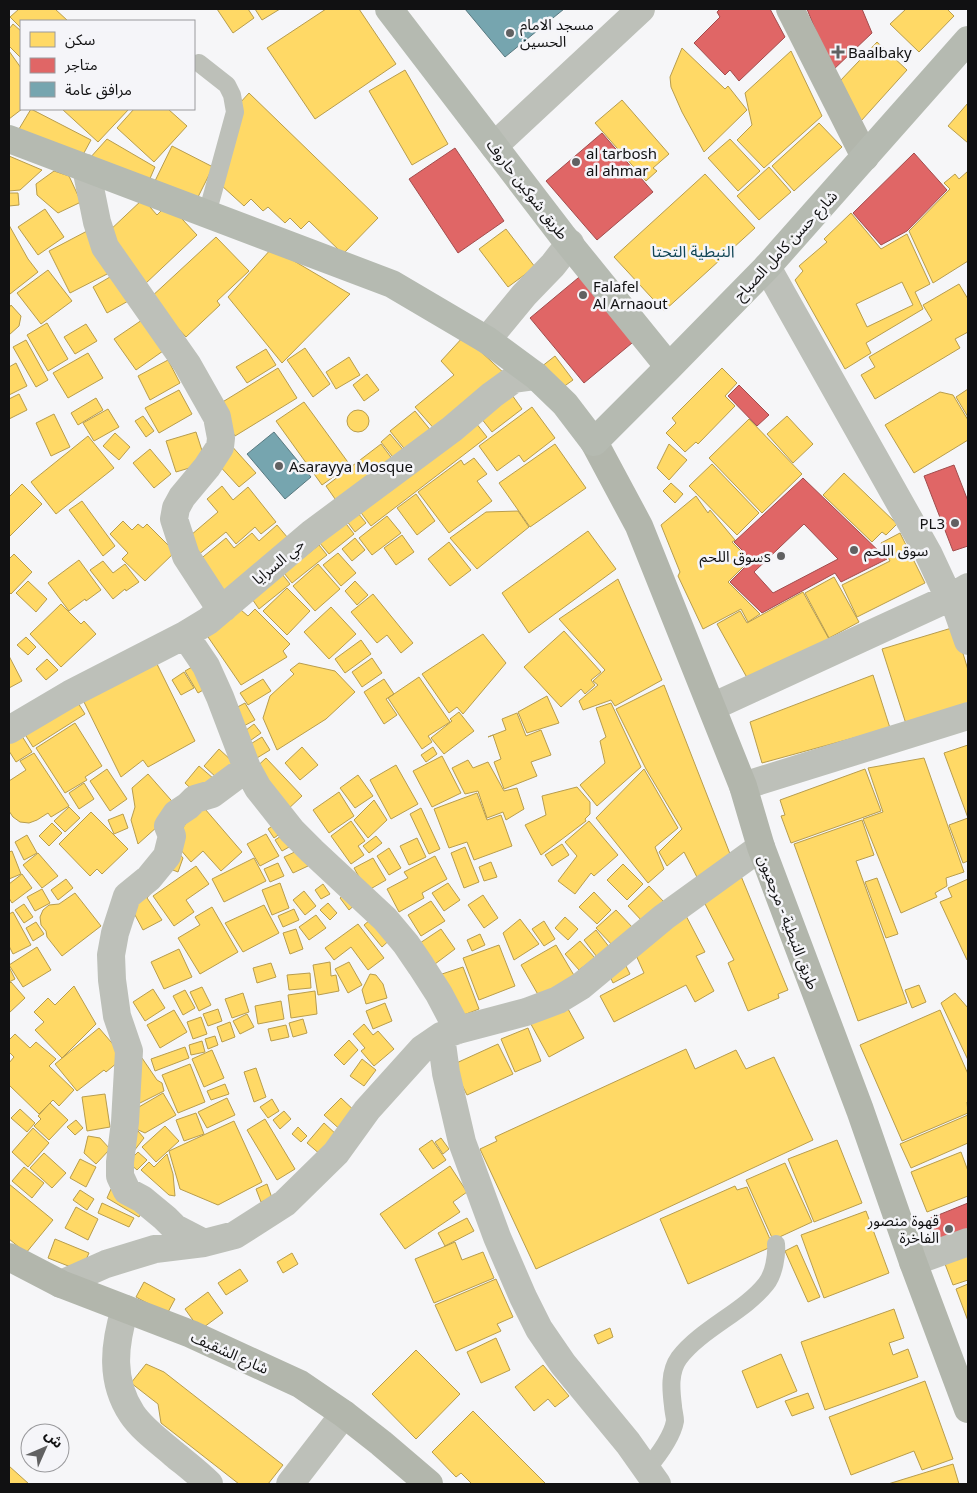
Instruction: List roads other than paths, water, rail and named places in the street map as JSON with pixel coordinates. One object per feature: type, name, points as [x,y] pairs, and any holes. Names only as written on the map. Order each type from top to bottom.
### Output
[{"type":"main road","name":"طريق شوكين حاروف","points":[[389,9],[562,235],[570,242],[670,367]]},
{"type":"main road","points":[[790,9],[865,157]]},
{"type":"main road","name":"شارع حسن كامل الصباح","points":[[594,442],[670,367],[766,267],[968,40]]},
{"type":"main road","points":[[9,139],[392,284],[487,340],[536,376],[565,404],[594,442]]},
{"type":"main road","name":"طريق النبطية - مرجعيون","points":[[594,442],[639,526],[743,786],[761,847],[860,1110],[913,1262],[968,1409]]},
{"type":"main road","name":"شارع الشقيف","points":[[9,1257],[62,1284],[191,1334],[300,1384],[344,1414],[429,1484]]},
{"type":"street","points":[[494,146],[641,9]]},
{"type":"street","points":[[86,168],[97,222],[105,247],[187,364],[217,417],[221,438],[220,447],[207,467],[182,497],[176,508],[174,519],[186,556],[214,599],[224,608]]},
{"type":"street","points":[[487,340],[524,295],[553,265],[570,242]]},
{"type":"street","points":[[766,267],[924,545],[959,593]]},
{"type":"street","name":"حي السرايا","points":[[9,730],[70,694],[185,635],[224,608],[312,533],[452,429],[492,395],[514,379],[536,376]]},
{"type":"street","points":[[959,593],[954,601],[968,641]]},
{"type":"street","points":[[712,707],[959,593]]},
{"type":"street","points":[[185,635],[206,666],[247,768],[258,788],[292,831],[386,919],[406,944],[439,994],[450,1033],[446,1073],[462,1142],[497,1237],[523,1297],[539,1329],[563,1364],[623,1436],[651,1477]]},
{"type":"street","points":[[743,786],[968,716]]},
{"type":"street","points":[[204,1243],[175,1228],[142,1199],[126,1191],[120,1176],[129,1051],[116,1016],[111,955],[115,933],[127,896],[149,878],[167,856],[172,836],[168,826],[176,814],[195,799],[212,794],[247,768]]},
{"type":"street","points":[[62,1284],[106,1264],[155,1249],[204,1243],[235,1235],[285,1203],[336,1153],[367,1110],[422,1049],[450,1033],[526,1012],[558,1000],[580,986],[664,917],[761,847]]},
{"type":"street","points":[[913,1262],[968,1242]]},
{"type":"street","points":[[125,1310],[118,1334],[115,1358],[117,1377],[123,1397],[132,1414],[209,1484]]},
{"type":"street","points":[[290,1484],[344,1414]]},
{"type":"lane","points":[[199,63],[227,85],[232,95],[235,112],[207,214]]},
{"type":"lane","points":[[651,1477],[675,1421],[672,1375],[678,1359],[693,1343],[767,1283],[774,1266],[776,1244]]},
{"type":"place","name":"مسجد الامام الحسين","points":[[510,33]]},
{"type":"place","name":"Baalbaky","points":[[838,52]]},
{"type":"place","name":"al tarbosh al ahmar","points":[[576,162]]},
{"type":"place","name":"Falafel Al Arnaout","points":[[583,295]]},
{"type":"place","name":"Asarayya Mosque","points":[[279,466]]},
{"type":"place","name":"PL3","points":[[955,523]]},
{"type":"place","name":"سوق اللحم","points":[[854,550]]},
{"type":"place","name":"سوق اللحمs","points":[[781,556]]},
{"type":"place","name":"قهوة منصور الفاخرة","points":[[949,1229]]},
{"type":"district","name":"النبطية التحتا","points":[[693,251]]}]
